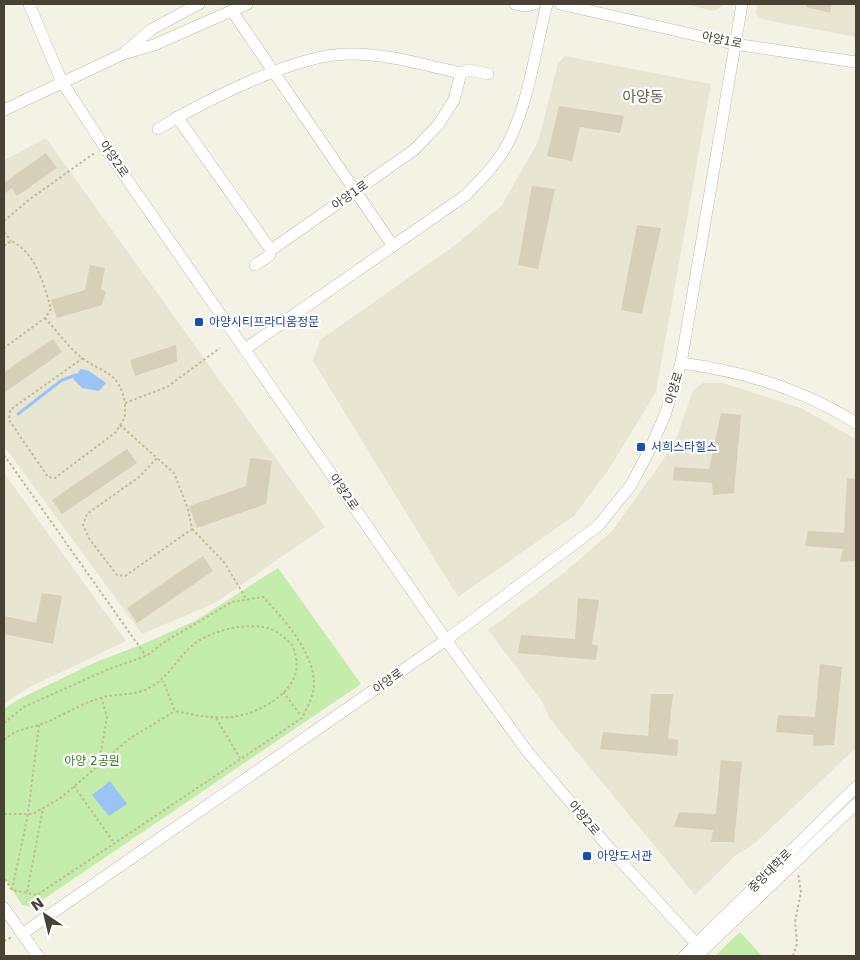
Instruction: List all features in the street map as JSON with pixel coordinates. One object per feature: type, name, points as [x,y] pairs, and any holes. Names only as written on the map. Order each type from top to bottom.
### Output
[{"type":"street","name":"아양2로","points":[[29,4],[62,82],[104,146],[446,640],[527,751],[699,950]]},
{"type":"street","points":[[123,54],[152,29],[198,4]]},
{"type":"street","points":[[4,110],[123,54],[154,45],[246,4]]},
{"type":"street","points":[[515,4],[526,6],[535,4]]},
{"type":"street","points":[[245,349],[466,195],[489,170],[509,141],[522,104],[547,4]]},
{"type":"street","name":"아양1로","points":[[560,4],[734,44],[856,62]]},
{"type":"street","name":"아양로","points":[[22,934],[446,640],[598,526],[631,485],[665,415],[681,363],[742,4]]},
{"type":"street","points":[[232,11],[393,246]]},
{"type":"street","points":[[158,129],[178,117],[273,73],[309,60],[347,54],[386,58],[461,73],[469,70],[488,74]]},
{"type":"street","name":"아양1로","points":[[255,265],[269,256],[271,250],[414,150],[438,125],[454,100],[461,73]]},
{"type":"street","points":[[178,117],[271,250]]},
{"type":"street","name":"아양로","points":[[681,363],[723,369],[759,380],[834,409],[856,423]]},
{"type":"street","name":"중앙대학로","points":[[699,950],[856,787]]},
{"type":"street","name":"중앙대학로","points":[[684,956],[699,950],[856,804]]},
{"type":"street","points":[[4,908],[38,956]]},
{"type":"path","points":[[4,221],[30,199],[104,146]]},
{"type":"path","points":[[4,232],[10,241],[20,245],[33,262],[51,309],[46,318],[4,348]]},
{"type":"path","points":[[4,246],[10,241]]},
{"type":"path","points":[[46,318],[83,358],[107,371],[112,376],[122,388],[125,402],[125,418],[116,432],[55,478],[48,477],[9,420],[10,410],[83,358]]},
{"type":"path","points":[[125,402],[167,387],[220,348]]},
{"type":"path","points":[[120,425],[174,473],[188,509],[192,529],[224,562],[247,600]]},
{"type":"path","points":[[4,455],[146,656]]},
{"type":"path","points":[[158,458],[138,477],[87,514],[83,526],[90,540],[117,575],[125,576],[192,529]]},
{"type":"path","points":[[4,723],[24,707],[110,669],[146,656],[166,641],[232,602],[263,598],[282,617],[300,643],[313,675],[312,695],[302,718],[37,895],[12,890],[4,878]]},
{"type":"path","points":[[4,740],[10,733],[39,725],[101,697],[126,696],[145,690],[163,681],[177,662],[195,643],[217,633],[244,626],[273,629],[292,644],[298,668],[290,687],[268,706],[245,715],[216,718],[175,711],[129,739],[62,797],[33,814],[4,814]]},
{"type":"path","points":[[163,681],[175,711]]},
{"type":"path","points":[[284,692],[302,718]]},
{"type":"path","points":[[98,764],[107,717],[101,697]]},
{"type":"path","points":[[216,718],[240,758]]},
{"type":"path","points":[[12,890],[28,814],[39,725]]},
{"type":"path","points":[[74,786],[114,844]]},
{"type":"path","points":[[27,893],[43,808]]},
{"type":"path","points":[[793,956],[797,944],[795,922],[801,892],[796,861]]},
{"type":"shaded area","points":[[683,4],[726,4],[714,11]]},
{"type":"shaded area","points":[[757,4],[856,4],[856,37],[761,19],[756,14]]},
{"type":"shaded area","points":[[565,56],[711,84],[656,392],[609,469],[574,516],[458,597],[313,361],[320,340],[458,243],[502,205],[538,142],[558,63]]},
{"type":"shaded area","points":[[46,138],[325,527],[215,603],[142,634],[4,446],[4,160]]},
{"type":"shaded area","points":[[703,383],[723,383],[801,408],[856,439],[856,748],[755,843],[736,855],[695,895],[550,719],[541,700],[488,630],[565,572],[612,531],[676,439],[693,390]]},
{"type":"shaded area","points":[[4,473],[126,641],[26,689],[4,704]]},
{"type":"green space","name":"아양 2공원","points":[[278,568],[361,684],[32,907],[22,905],[4,877],[4,709],[19,699],[96,662],[195,621]]},
{"type":"green space","points":[[740,932],[762,956],[715,956]]},
{"type":"water","points":[[81,369],[89,371],[106,383],[99,391],[82,388],[73,379]]},
{"type":"water","points":[[110,781],[127,804],[109,816],[92,795]]},
{"type":"building","points":[[807,4],[832,4],[830,13],[806,7]]},
{"type":"building","points":[[559,106],[624,116],[620,133],[580,127],[572,161],[547,156]]},
{"type":"building","points":[[46,153],[57,168],[17,196],[12,188],[4,194],[4,183]]},
{"type":"building","points":[[532,186],[555,189],[538,269],[518,265]]},
{"type":"building","points":[[637,225],[661,228],[642,314],[621,310]]},
{"type":"building","points":[[90,265],[105,268],[101,289],[106,292],[102,305],[57,318],[51,300],[85,290]]},
{"type":"building","points":[[53,339],[62,352],[4,393],[4,372]]},
{"type":"building","points":[[176,345],[177,362],[135,376],[130,360]]},
{"type":"building","points":[[721,413],[741,415],[734,493],[713,495],[712,483],[673,480],[674,467],[709,469]]},
{"type":"building","points":[[127,449],[137,463],[62,514],[52,500]]},
{"type":"building","points":[[250,458],[272,461],[266,504],[197,528],[189,506],[246,486]]},
{"type":"building","points":[[847,478],[856,479],[856,561],[840,562],[843,549],[805,546],[808,531],[844,533]]},
{"type":"building","points":[[203,556],[213,571],[137,623],[127,608]]},
{"type":"building","points":[[42,593],[62,596],[53,644],[4,634],[4,616],[36,623]]},
{"type":"building","points":[[578,598],[599,600],[592,644],[598,646],[596,660],[518,653],[521,635],[575,639]]},
{"type":"building","points":[[820,664],[842,667],[834,745],[813,746],[813,735],[776,732],[778,715],[815,717]]},
{"type":"building","points":[[651,694],[673,694],[668,738],[678,740],[677,756],[600,749],[603,732],[648,736]]},
{"type":"building","points":[[721,760],[742,762],[734,842],[711,842],[713,830],[674,827],[679,812],[716,814]]},
{"type":"waterway","points":[[18,414],[62,380],[76,375]]},
{"type":"place","name":"아양시티프라디움정문","points":[[199,322]]},
{"type":"place","name":"서희스타힐스","points":[[641,447]]},
{"type":"place","name":"아양도서관","points":[[587,856]]},
{"type":"district","name":"아양동","points":[[643,97]]}]
